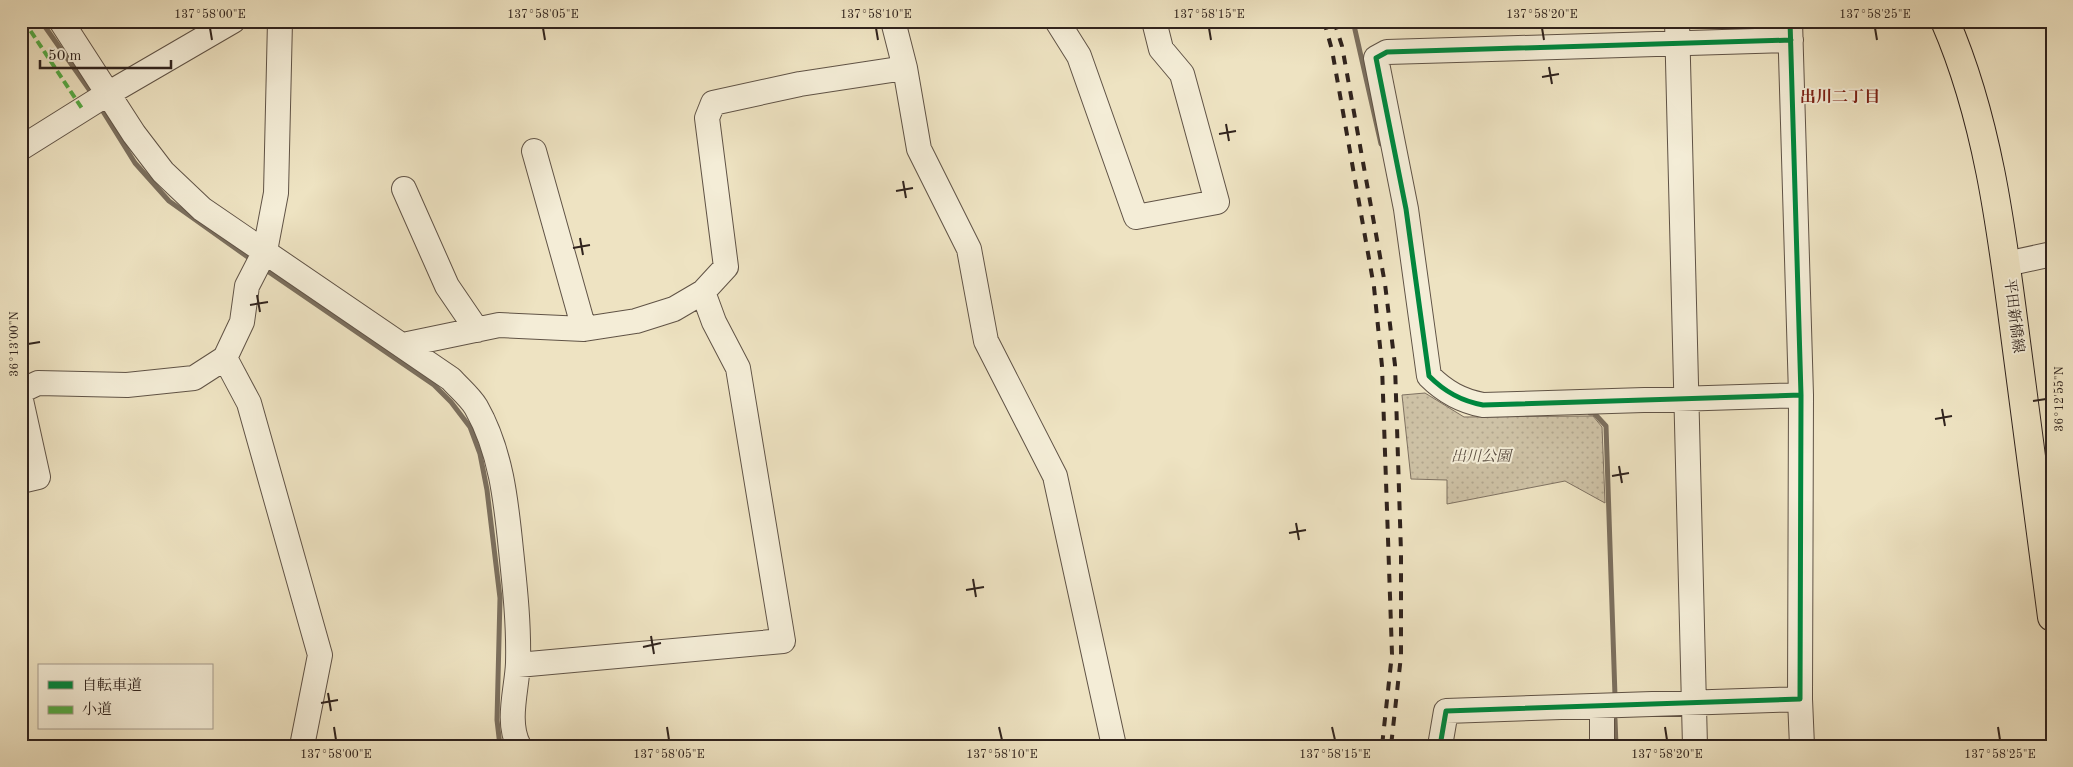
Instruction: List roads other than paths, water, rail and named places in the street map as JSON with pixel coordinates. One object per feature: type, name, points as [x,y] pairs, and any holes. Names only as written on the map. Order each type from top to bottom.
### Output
[{"type":"main road","name":"平田新橋線","points":[[1945,21],[1959,53],[1980,125],[1995,194],[2006,264],[2052,617]]},
{"type":"street","points":[[61,21],[100,99],[134,134],[163,172],[258,264],[403,345],[451,379],[475,405],[491,439],[506,501],[518,614],[518,665],[513,721],[519,746]]},
{"type":"street","points":[[22,147],[233,21]]},
{"type":"street","points":[[21,391],[38,383],[127,385],[194,378],[225,358],[242,322],[247,286],[258,264],[276,193],[280,21]]},
{"type":"street","points":[[893,21],[905,68],[919,149],[969,249],[986,340],[1055,476],[1114,746]]},
{"type":"street","points":[[1057,21],[1079,56],[1136,217],[1217,202],[1182,74],[1161,50],[1154,21]]},
{"type":"street","points":[[1801,395],[1483,405],[1469,402],[1440,387],[1430,376],[1406,209],[1376,58],[1387,52],[1677,32],[1790,31],[1801,395],[1800,699],[1802,746]]},
{"type":"street","points":[[1677,32],[1695,746]]},
{"type":"street","points":[[403,345],[499,325],[584,329],[636,321],[674,309],[703,292],[726,267],[707,118],[713,103],[800,84],[905,68]]},
{"type":"street","points":[[534,151],[584,329]]},
{"type":"street","points":[[404,189],[447,286],[477,330]]},
{"type":"street","points":[[2006,264],[2052,254]]},
{"type":"street","points":[[518,665],[783,640],[738,368],[714,322],[703,292]]},
{"type":"street","points":[[225,358],[249,402],[320,655],[302,746]]},
{"type":"street","points":[[21,400],[38,477],[21,481]]},
{"type":"street","points":[[1440,746],[1446,711],[1800,699]]},
{"type":"street","points":[[1602,706],[1602,746]]},
{"type":"waterway","points":[[41,21],[93,95]]},
{"type":"waterway","points":[[1353,21],[1381,144]]},
{"type":"waterway","points":[[99,105],[135,163],[169,201],[252,260]]},
{"type":"waterway","points":[[263,268],[434,385],[451,402],[470,427],[480,454],[487,490],[500,598],[497,720],[500,746]]},
{"type":"waterway","points":[[1590,413],[1594,413],[1606,426],[1615,696]]},
{"type":"waterway","points":[[1615,719],[1616,746]]},
{"type":"railway","points":[[1324,21],[1332,50],[1374,287],[1382,366],[1392,654],[1382,746]]},
{"type":"railway","points":[[1334,21],[1342,46],[1385,284],[1395,365],[1401,552],[1401,656],[1391,746]]},
{"type":"district","name":"出川二丁目","points":[[1840,98]]},
{"type":"park label","name":"出川公園","points":[[1481,457]]}]
